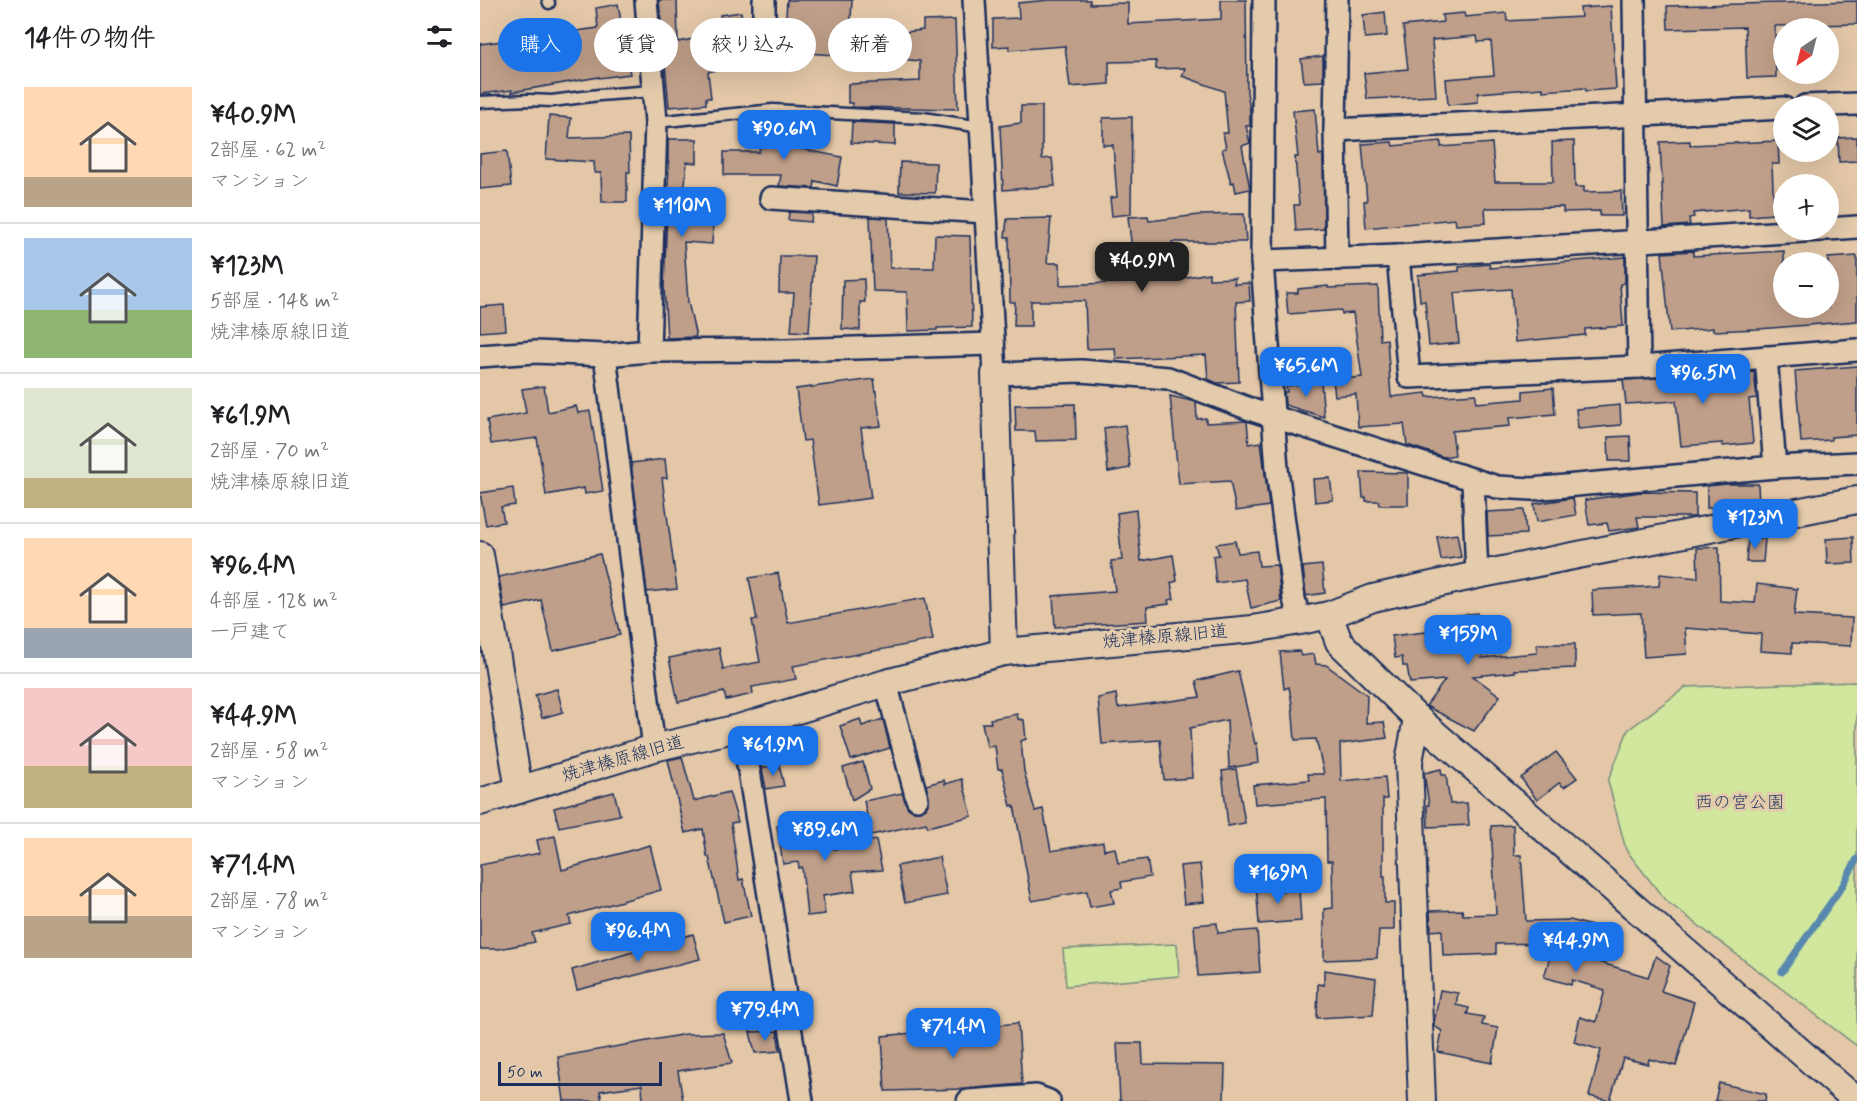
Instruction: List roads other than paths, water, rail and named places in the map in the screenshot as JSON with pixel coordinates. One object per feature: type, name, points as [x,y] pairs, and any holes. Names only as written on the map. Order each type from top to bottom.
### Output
[{"type":"street","points":[[646,0],[656,122],[649,351]]},
{"type":"street","points":[[764,0],[764,18]]},
{"type":"street","points":[[974,0],[995,374],[1004,652]]},
{"type":"street","points":[[1264,0],[1262,261],[1277,468],[1294,598],[1300,621]]},
{"type":"street","points":[[1337,0],[1335,130],[1337,259]]},
{"type":"street","points":[[1634,0],[1639,367]]},
{"type":"street","points":[[1839,105],[1857,104]]},
{"type":"street","points":[[1335,130],[1773,109]]},
{"type":"street","points":[[771,198],[985,212]]},
{"type":"street","points":[[1839,228],[1857,227]]},
{"type":"street","points":[[1262,261],[1398,256],[1773,233]]},
{"type":"street","points":[[1398,256],[1409,377],[1639,367],[1857,350]]},
{"type":"street","points":[[480,356],[535,352],[604,355],[649,351],[993,344]]},
{"type":"street","points":[[604,355],[654,748]]},
{"type":"street","points":[[1766,357],[1775,467]]},
{"type":"street","points":[[995,374],[1081,371],[1168,378],[1273,416],[1497,487],[1532,489],[1775,467],[1857,463]]},
{"type":"street","points":[[1473,480],[1477,575]]},
{"type":"street","name":"焼津榛原線旧道","points":[[480,802],[654,748],[742,727],[886,683],[1004,652],[1253,629],[1300,621],[1329,615],[1373,598],[1477,575],[1857,500]]},
{"type":"street","points":[[480,555],[519,790]]},
{"type":"street","points":[[1329,615],[1339,642],[1417,717],[1857,1101]]},
{"type":"street","points":[[886,683],[917,799]]},
{"type":"street","points":[[1417,717],[1409,762],[1422,1101]]},
{"type":"street","points":[[742,727],[802,1101]]},
{"type":"street","points":[[968,1101],[1036,1096],[1049,1101]]},
{"type":"lane","points":[[480,102],[552,101],[653,91]]},
{"type":"lane","points":[[656,122],[773,110],[923,118],[981,127]]},
{"type":"waterway","points":[[1782,972],[1843,885],[1857,859]]},
{"type":"park label","name":"西の宮公園","points":[[1740,803]]}]
